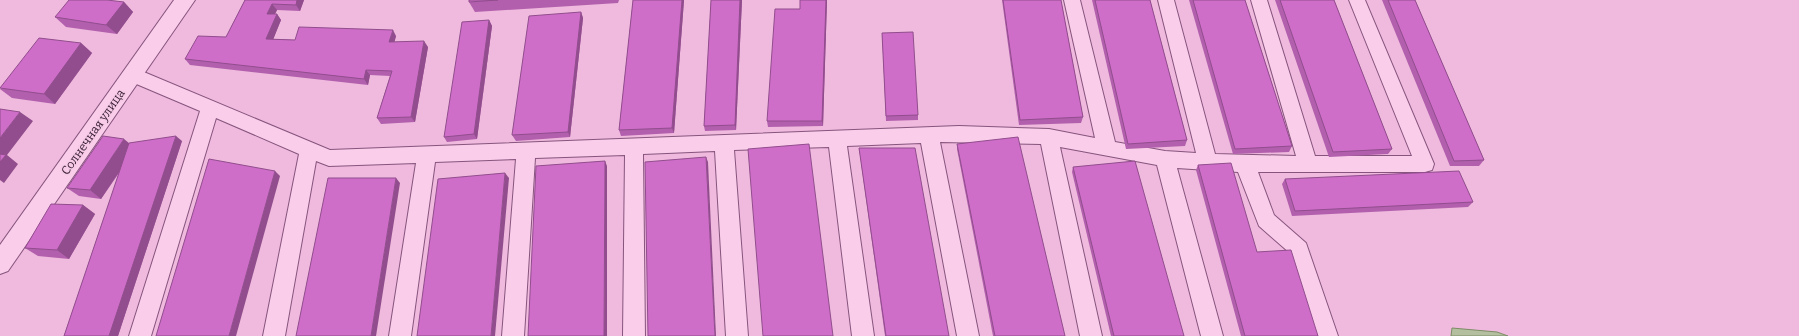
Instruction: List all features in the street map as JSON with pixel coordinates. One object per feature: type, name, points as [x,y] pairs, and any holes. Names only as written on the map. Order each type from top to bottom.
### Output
[{"type":"street","name":"Солнечная улица","points":[[0,264],[185,0]]},
{"type":"lane","points":[[1072,0],[1107,148]]},
{"type":"lane","points":[[1166,0],[1207,161]]},
{"type":"lane","points":[[1259,0],[1308,164]]},
{"type":"lane","points":[[133,75],[328,158],[960,134],[1049,137],[1165,159],[1245,164],[1425,164],[1358,0]]},
{"type":"lane","points":[[140,336],[210,107]]},
{"type":"lane","points":[[930,135],[968,336]]},
{"type":"lane","points":[[1049,137],[1091,336]]},
{"type":"lane","points":[[837,138],[863,336]]},
{"type":"lane","points":[[724,143],[737,336]]},
{"type":"lane","points":[[634,146],[634,336]]},
{"type":"lane","points":[[274,336],[308,149]]},
{"type":"lane","points":[[513,336],[526,150]]},
{"type":"lane","points":[[400,336],[427,154]]},
{"type":"lane","points":[[1165,159],[1212,336]]},
{"type":"lane","points":[[1245,164],[1266,220],[1299,249],[1327,336]]},
{"type":"shaded area","points":[[1452,328],[1497,332],[1508,336],[1451,336]]},
{"type":"building","points":[[69,0],[107,0],[124,2],[106,25],[55,17]]},
{"type":"building","points":[[245,0],[297,0],[296,5],[272,4],[267,14],[277,14],[266,39],[295,40],[299,27],[393,30],[389,42],[424,41],[411,117],[377,118],[392,71],[366,70],[364,79],[185,59],[198,36],[226,37]]},
{"type":"building","points":[[469,0],[498,0],[469,2]]},
{"type":"building","points":[[633,0],[682,0],[672,128],[619,130]]},
{"type":"building","points":[[711,0],[740,0],[735,125],[704,126]]},
{"type":"building","points":[[800,0],[826,0],[822,121],[767,121],[775,9],[800,9]]},
{"type":"building","points":[[1003,0],[1061,0],[1083,117],[1020,120]]},
{"type":"building","points":[[1095,0],[1150,0],[1187,140],[1128,144]]},
{"type":"building","points":[[1193,0],[1245,0],[1292,146],[1235,149]]},
{"type":"building","points":[[1280,0],[1334,0],[1392,149],[1333,152]]},
{"type":"building","points":[[1388,0],[1415,0],[1484,160],[1454,161]]},
{"type":"building","points":[[581,12],[568,132],[512,135],[529,16]]},
{"type":"building","points":[[489,20],[474,134],[444,137],[462,22]]},
{"type":"building","points":[[913,32],[918,115],[886,116],[882,33]]},
{"type":"building","points":[[39,38],[81,43],[44,94],[0,88]]},
{"type":"building","points":[[0,109],[20,112],[0,138]]},
{"type":"building","points":[[103,136],[124,139],[90,190],[67,188]]},
{"type":"building","points":[[176,136],[109,336],[64,336],[129,143]]},
{"type":"building","points":[[1018,137],[1065,336],[995,336],[957,144]]},
{"type":"building","points":[[809,144],[833,336],[763,336],[748,149]]},
{"type":"building","points":[[859,148],[915,148],[949,336],[886,336]]},
{"type":"building","points":[[0,154],[6,155],[0,162]]},
{"type":"building","points":[[706,157],[715,336],[648,336],[645,162]]},
{"type":"building","points":[[209,159],[275,171],[229,336],[156,336]]},
{"type":"building","points":[[605,161],[604,336],[528,336],[536,166]]},
{"type":"building","points":[[1135,161],[1184,336],[1114,336],[1073,167]]},
{"type":"building","points":[[1231,163],[1257,252],[1291,250],[1318,336],[1245,336],[1198,165]]},
{"type":"building","points":[[1459,171],[1473,202],[1295,211],[1285,179]]},
{"type":"building","points":[[505,173],[491,336],[417,336],[438,179]]},
{"type":"building","points":[[328,178],[396,178],[371,336],[296,336]]},
{"type":"building","points":[[51,204],[83,205],[57,250],[25,248]]}]
